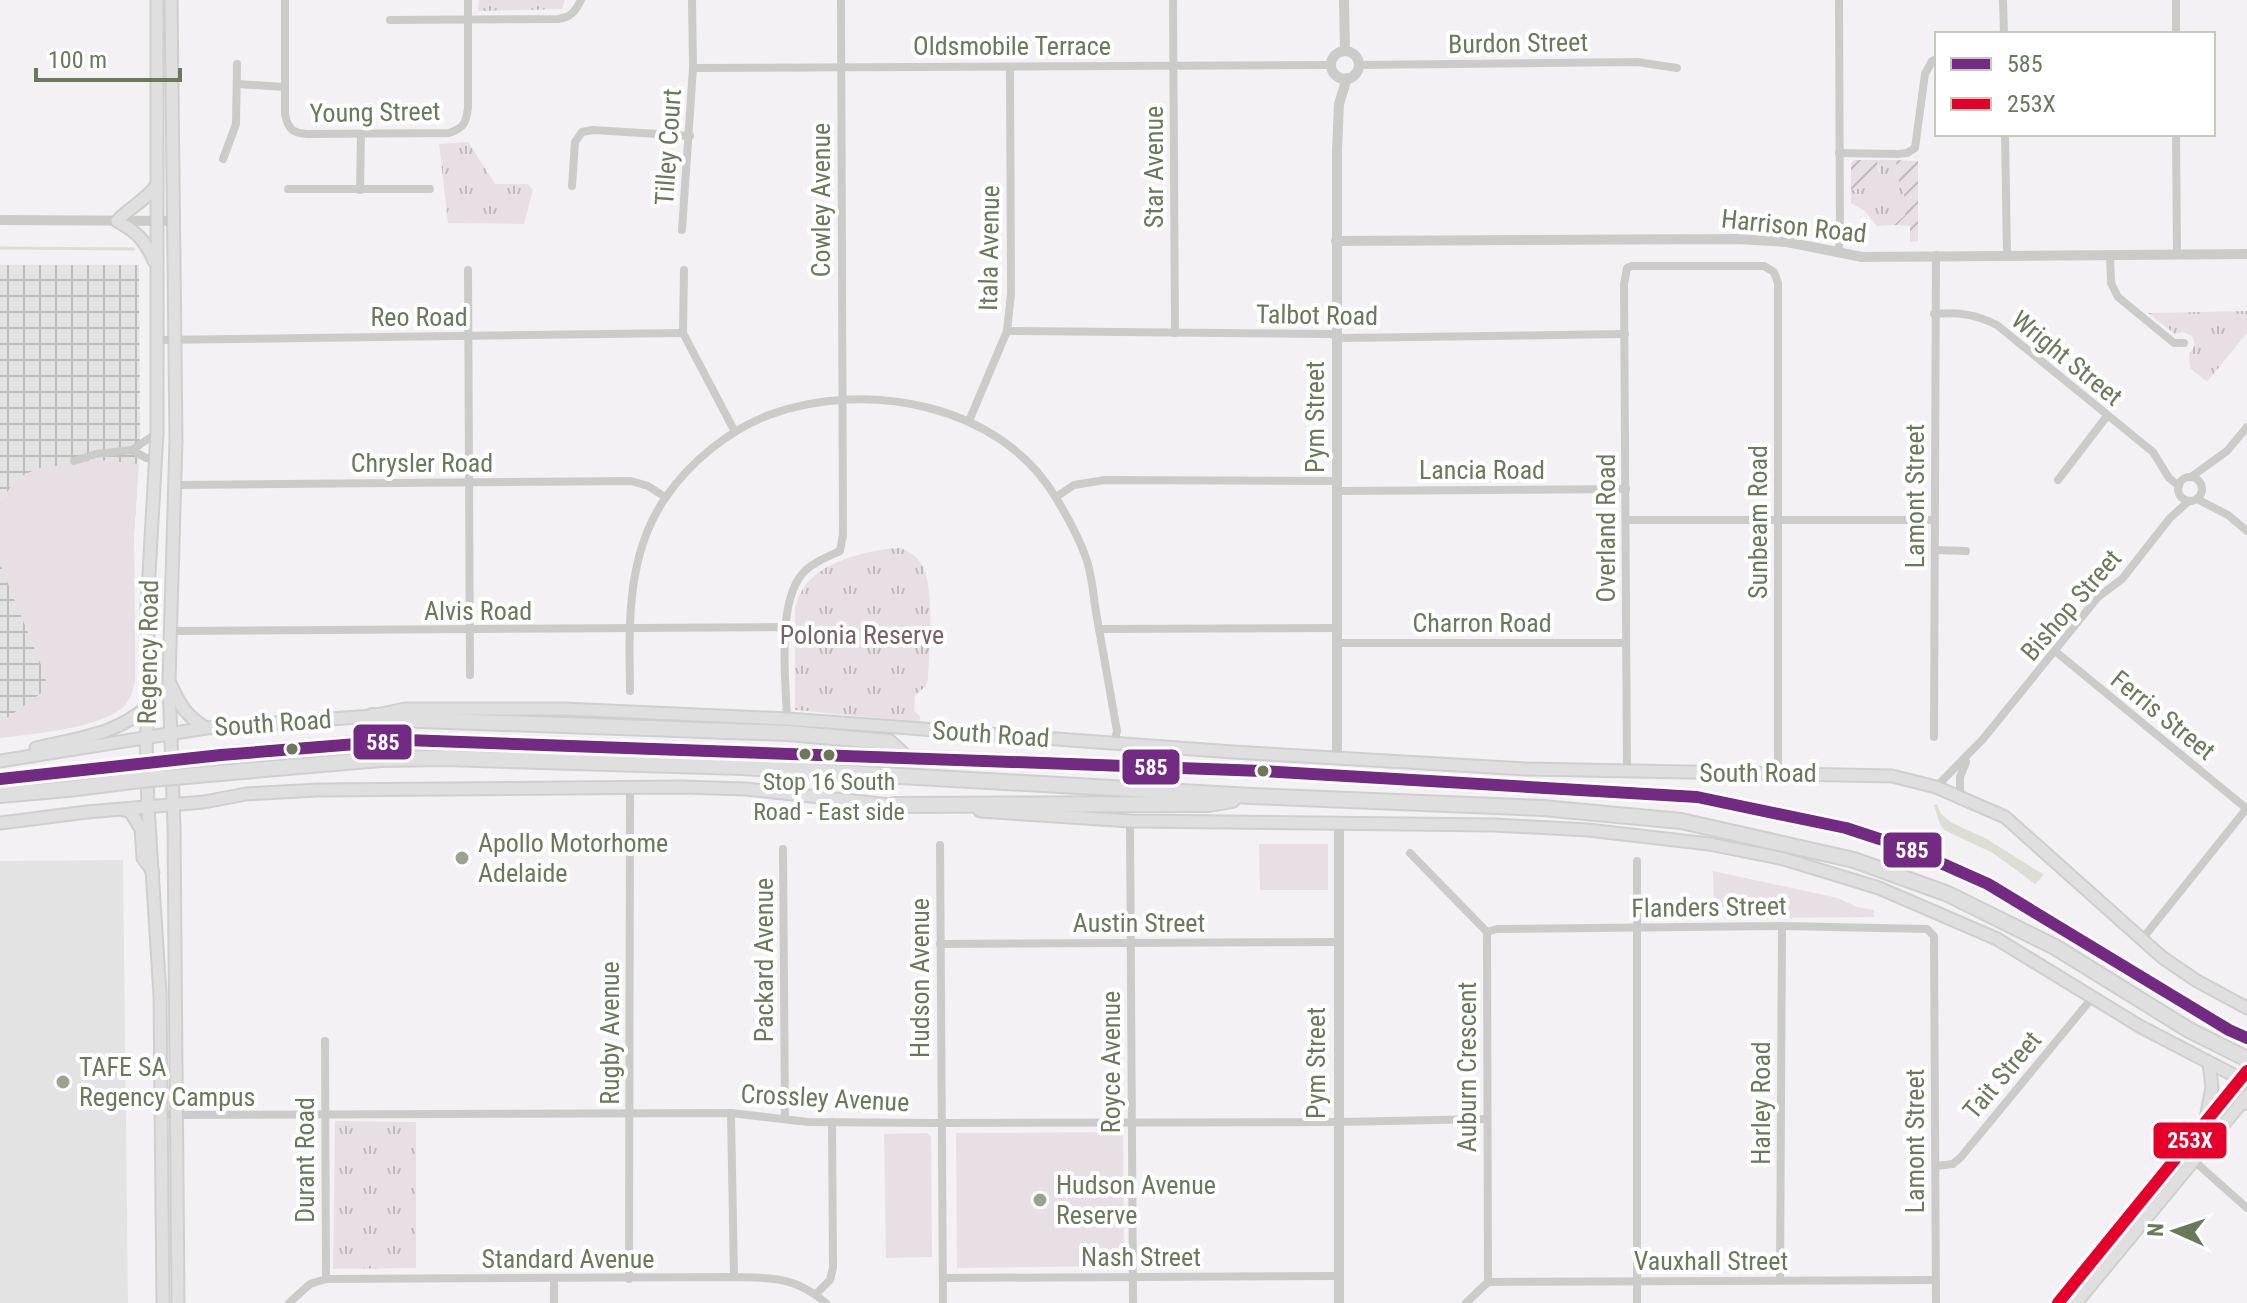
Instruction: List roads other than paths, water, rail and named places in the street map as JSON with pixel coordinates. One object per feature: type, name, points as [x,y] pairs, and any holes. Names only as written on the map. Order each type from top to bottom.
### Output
[{"type":"highway","points":[[372,716],[788,733],[889,742],[906,758]]},
{"type":"highway","points":[[0,779],[221,755],[406,740],[1262,771],[1697,797],[1846,828],[1896,844],[1988,884],[2247,1038]]},
{"type":"highway","points":[[0,795],[381,759],[445,758],[742,767],[1618,814],[1694,823],[1828,853],[1901,875],[1992,914],[2055,947],[2189,1030],[2247,1059]]},
{"type":"highway","points":[[894,805],[1209,804],[1252,796]]},
{"type":"main road","name":"Regency Road","points":[[157,0],[157,433],[147,609],[150,704],[146,737],[160,995],[163,1303]]},
{"type":"main road","name":"Regency Road","points":[[171,0],[176,485],[169,681],[174,828],[178,1303]]},
{"type":"main road","points":[[156,129],[173,129]]},
{"type":"main road","points":[[156,186],[146,200],[128,208],[117,221],[145,240],[156,265]]},
{"type":"main road","points":[[156,459],[176,440]]},
{"type":"main road","points":[[169,681],[181,707],[191,719],[206,728]]},
{"type":"main road","points":[[0,759],[120,726],[134,719],[150,704]]},
{"type":"main road","name":"South Road","points":[[0,759],[206,728],[372,716],[405,709],[564,709],[787,719],[1527,769],[1892,776],[1936,787],[2005,817],[2174,965],[2246,1007]]},
{"type":"main road","points":[[0,823],[204,802],[246,794],[318,790],[746,789],[894,805],[1130,821],[1588,830],[1709,844],[1784,859],[1879,888],[1951,917],[1997,939],[2092,998],[2209,1063],[2245,1077],[2058,1303]]},
{"type":"main road","points":[[174,828],[193,806],[204,802]]},
{"type":"main road","points":[[109,810],[130,811],[141,829],[143,858],[153,872]]},
{"type":"main road","points":[[2205,1123],[2211,1099],[2209,1063]]},
{"type":"main road","points":[[2076,1303],[2245,1101]]},
{"type":"street","name":"Young Street","points":[[285,0],[287,126],[294,133],[361,134],[449,133],[459,130],[466,123],[468,0]]},
{"type":"street","points":[[390,20],[568,18],[581,0]]},
{"type":"street","name":"Tilley Court","points":[[682,230],[693,68],[692,0]]},
{"type":"street","name":"Cowley Avenue","points":[[786,627],[787,605],[797,582],[806,569],[840,551],[843,544],[841,0]]},
{"type":"street","name":"Star Avenue","points":[[1173,0],[1175,333]]},
{"type":"street","points":[[1344,0],[1345,51]]},
{"type":"street","points":[[1838,253],[1839,0]]},
{"type":"street","points":[[2003,0],[2004,32]]},
{"type":"street","points":[[2176,0],[2176,32]]},
{"type":"street","points":[[1345,51],[1355,56],[1358,65],[1356,73],[1347,78],[1337,76],[1331,65],[1335,55],[1345,51]]},
{"type":"street","points":[[1839,153],[1898,154],[1915,148],[1925,74],[1935,60]]},
{"type":"street","name":"Burdon Street","points":[[1358,65],[1637,62],[1677,68]]},
{"type":"street","points":[[223,159],[235,132],[237,64]]},
{"type":"street","name":"Oldsmobile Terrace","points":[[693,68],[1331,65]]},
{"type":"street","name":"Itala Avenue","points":[[969,421],[1007,331],[1011,294],[1010,67]]},
{"type":"street","name":"Pym Street","points":[[1337,758],[1336,241],[1338,120],[1347,78]]},
{"type":"street","points":[[237,84],[285,87]]},
{"type":"street","points":[[572,186],[575,142],[582,132],[593,130],[690,136]]},
{"type":"street","points":[[360,190],[361,134]]},
{"type":"street","points":[[2005,136],[2007,255]]},
{"type":"street","points":[[2176,136],[2177,254]]},
{"type":"street","points":[[288,189],[430,189]]},
{"type":"street","points":[[0,220],[174,221]]},
{"type":"street","name":"Harrison Road","points":[[1336,241],[1736,239],[1787,242],[1862,257],[2247,254]]},
{"type":"street","points":[[2110,254],[2111,283],[2118,297],[2174,343],[2184,343]]},
{"type":"street","name":"Lamont Street","points":[[1934,737],[1936,255]]},
{"type":"street","name":"Overland Road","points":[[1627,773],[1624,284],[1627,268],[1764,266],[1774,272]]},
{"type":"street","points":[[468,270],[470,675]]},
{"type":"street","points":[[684,270],[683,333],[735,432]]},
{"type":"street","name":"Sunbeam Road","points":[[1774,272],[1778,283],[1778,773]]},
{"type":"street","name":"Wright Street","points":[[1934,314],[1953,312],[1977,315],[1997,325],[2153,452],[2160,463],[2183,484]]},
{"type":"street","name":"Talbot Road","points":[[1007,331],[1336,335],[1344,338],[1625,334]]},
{"type":"street","name":"Reo Road","points":[[156,340],[683,333]]},
{"type":"street","points":[[630,691],[631,597],[640,552],[665,497],[700,458],[735,432],[787,410],[841,401],[893,401],[937,410],[969,421],[998,438],[1032,466],[1056,497],[1086,559],[1117,731],[1114,743]]},
{"type":"street","points":[[2058,480],[2107,416]]},
{"type":"street","points":[[2183,484],[2227,451],[2247,427]]},
{"type":"street","points":[[74,461],[96,454],[132,450],[157,433]]},
{"type":"street","points":[[132,450],[146,458],[156,459]]},
{"type":"street","points":[[2196,498],[2200,483],[2212,463]]},
{"type":"street","name":"Lancia Road","points":[[1056,497],[1074,485],[1105,480],[1626,489]]},
{"type":"street","name":"Chrysler Road","points":[[176,485],[631,481],[648,486],[665,497]]},
{"type":"street","points":[[2183,484],[2200,483]]},
{"type":"street","points":[[2183,484],[2196,498],[2214,506],[2247,531]]},
{"type":"street","name":"Bishop Street","points":[[2170,518],[2183,484]]},
{"type":"street","name":"Bishop Street","points":[[1936,787],[1970,754],[2098,597],[2122,579],[2170,518],[2196,498]]},
{"type":"street","points":[[1626,520],[1935,520]]},
{"type":"street","points":[[1935,550],[1966,551]]},
{"type":"street","points":[[786,627],[787,719]]},
{"type":"street","name":"Alvis Road","points":[[170,631],[786,627]]},
{"type":"street","points":[[1099,629],[1337,628]]},
{"type":"street","name":"Charron Road","points":[[1338,643],[1626,643]]},
{"type":"street","name":"Ferris Street","points":[[2055,651],[2247,809]]},
{"type":"street","name":"Bishop Street","points":[[1960,796],[1960,777],[1970,754]]},
{"type":"street","name":"Rugby Avenue","points":[[629,1279],[630,787]]},
{"type":"street","points":[[2143,938],[2247,809]]},
{"type":"street","name":"Royce Avenue","points":[[1130,821],[1133,1303]]},
{"type":"street","name":"Pym Street","points":[[1339,823],[1339,1303]]},
{"type":"street","name":"Hudson Avenue","points":[[940,845],[943,1303]]},
{"type":"street","name":"Packard Avenue","points":[[783,849],[785,1119]]},
{"type":"street","points":[[1410,853],[1487,932]]},
{"type":"street","points":[[1637,861],[1637,1303]]},
{"type":"street","name":"Flanders Street","points":[[1487,932],[1497,929],[1782,926],[1932,931]]},
{"type":"street","name":"Harley Road","points":[[1780,1280],[1782,926]]},
{"type":"street","name":"Lamont Street","points":[[1932,931],[1936,1303]]},
{"type":"street","name":"Auburn Crescent","points":[[1487,932],[1488,1282]]},
{"type":"street","name":"Austin Street","points":[[940,944],[1337,942]]},
{"type":"street","name":"Tait Street","points":[[1936,1166],[1953,1164],[1961,1157],[2092,998]]},
{"type":"street","name":"Durant Road","points":[[325,1041],[326,1279]]},
{"type":"street","points":[[731,1113],[734,1277]]},
{"type":"street","name":"Crossley Avenue","points":[[162,1115],[731,1113],[832,1122],[1486,1119]]},
{"type":"street","points":[[816,1294],[830,1280],[833,1268],[832,1122]]},
{"type":"street","points":[[2183,1151],[2247,1208]]},
{"type":"street","name":"Nash Street","points":[[943,1278],[1338,1276]]},
{"type":"street","name":"Standard Avenue","points":[[289,1303],[305,1288],[326,1279],[734,1277],[781,1278],[796,1282],[826,1303]]},
{"type":"street","points":[[554,1280],[554,1303]]},
{"type":"street","name":"Vauxhall Street","points":[[1488,1282],[1935,1280]]},
{"type":"street","points":[[1466,1303],[1488,1282]]},
{"type":"waterway","points":[[0,248],[134,249]]},
{"type":"place","name":"Stop 16 South Road - East side","points":[[829,755]]},
{"type":"place","name":"Apollo Motorhome Adelaide","points":[[462,858]]},
{"type":"place","name":"TAFE SA Regency Campus","points":[[63,1082]]},
{"type":"place","name":"Hudson Avenue Reserve","points":[[1040,1200]]},
{"type":"park label","name":"Polonia Reserve","points":[[862,635]]}]
